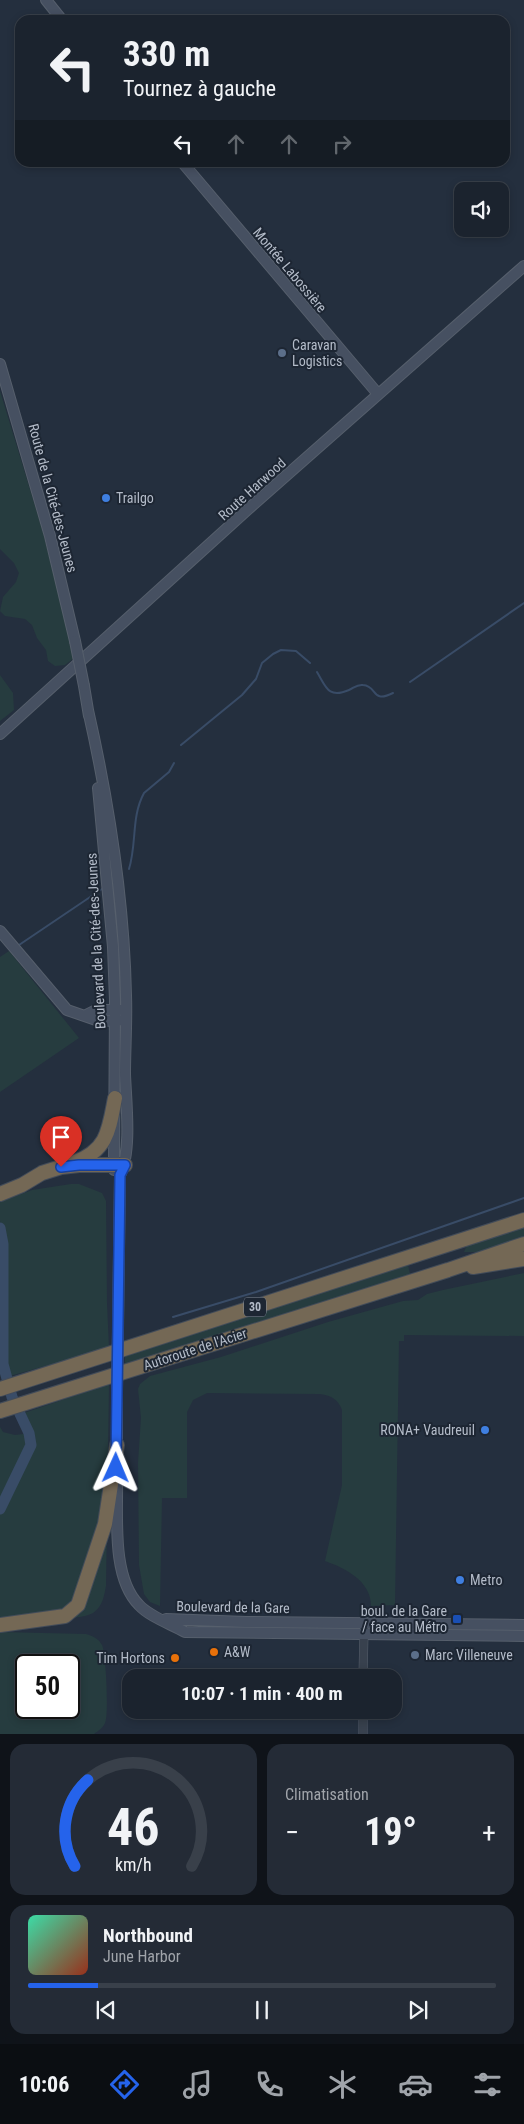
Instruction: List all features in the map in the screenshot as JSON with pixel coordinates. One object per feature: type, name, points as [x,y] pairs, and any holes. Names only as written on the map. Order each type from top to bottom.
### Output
[{"type":"highway","points":[[0,1194],[22,1185],[42,1173],[85,1158],[101,1145],[109,1130],[115,1098]]},
{"type":"highway","points":[[61,1167],[79,1165],[118,1169]]},
{"type":"highway","points":[[22,1185],[87,1172],[118,1169]]},
{"type":"highway","points":[[370,1268],[524,1213]]},
{"type":"highway","points":[[370,1268],[524,1220]]},
{"type":"highway","points":[[448,1270],[524,1244]]},
{"type":"highway","points":[[448,1270],[524,1259]]},
{"type":"highway","name":"Autoroute de l'Acier","points":[[2,1389],[370,1268]]},
{"type":"highway","name":"Autoroute de l'Acier","points":[[5,1410],[448,1270]]},
{"type":"highway","points":[[0,1625],[64,1616],[78,1605],[103,1534],[114,1476],[117,1445]]},
{"type":"main road","points":[[46,0],[58,15]]},
{"type":"main road","name":"Montée Labossière","points":[[186,167],[378,394]]},
{"type":"main road","name":"Route Harwood","points":[[0,734],[378,394],[524,266]]},
{"type":"main road","name":"Route de la Cité-des-Jeunes","points":[[0,364],[42,505],[75,641]]},
{"type":"main road","name":"Boulevard de la Cité-des-Jeunes","points":[[75,641],[88,710],[109,888],[120,1015],[127,1114],[118,1169]]},
{"type":"main road","points":[[0,931],[67,1010],[86,1015],[96,1010],[120,1015]]},
{"type":"main road","name":"Boulevard de la Cité-des-Jeunes","points":[[120,1015],[115,1098],[118,1169],[118,1529],[121,1565],[127,1585],[139,1605],[160,1618]]},
{"type":"main road","name":"Boulevard de la Gare","points":[[160,1618],[185,1632],[524,1625]]},
{"type":"main road","name":"Boulevard de la Gare","points":[[364,1628],[524,1636]]},
{"type":"street","points":[[363,1669],[364,1628]]},
{"type":"street","points":[[363,1719],[363,1734]]},
{"type":"green space","points":[[0,391],[43,532],[71,644],[74,658],[65,665],[55,666],[48,661],[46,650],[37,638],[32,625],[25,619],[5,616],[0,611],[3,597],[16,582],[19,573],[14,563],[0,549]]},
{"type":"green space","points":[[0,675],[13,693],[14,710],[0,721]]},
{"type":"green space","points":[[9,951],[79,1038],[0,1092],[0,957]]},
{"type":"green space","points":[[79,1184],[102,1193],[106,1201],[109,1348],[10,1376],[6,1366],[5,1344],[0,1341],[0,1233],[2,1231],[0,1202],[32,1190]]},
{"type":"green space","points":[[524,1226],[524,1239],[477,1252],[464,1252],[467,1245]]},
{"type":"green space","points":[[402,1265],[408,1265],[410,1274],[125,1366],[125,1353]]},
{"type":"green space","points":[[524,1273],[524,1336],[404,1335],[404,1341],[399,1341],[395,1605],[371,1606],[367,1589],[356,1577],[341,1567],[325,1561],[342,1485],[342,1410],[339,1403],[334,1399],[320,1394],[207,1393],[193,1400],[187,1412],[187,1498],[162,1498],[160,1606],[150,1602],[144,1594],[139,1565],[138,1463],[141,1418],[138,1389],[140,1384],[150,1376],[221,1357],[328,1322],[403,1301],[418,1300],[427,1294],[443,1290]]},
{"type":"green space","points":[[109,1384],[106,1586],[101,1604],[93,1613],[75,1618],[0,1618],[0,1427],[3,1432],[15,1435],[31,1433],[21,1414]]},
{"type":"green space","points":[[0,1632],[86,1634],[99,1641],[102,1645],[105,1659],[106,1718],[104,1725],[94,1734],[0,1734]]},
{"type":"waterway","points":[[410,682],[524,603]]},
{"type":"waterway","points":[[181,745],[242,695],[256,679],[262,663],[273,654],[281,650],[296,651],[310,663]]},
{"type":"waterway","points":[[317,672],[328,690],[332,692],[342,692],[361,685],[368,686],[381,697],[393,693]]},
{"type":"waterway","points":[[129,869],[137,811],[140,802],[144,793],[169,772],[174,763]]},
{"type":"waterway","points":[[19,945],[102,889]]},
{"type":"waterway","points":[[173,1317],[256,1292],[524,1198]]},
{"type":"waterway","points":[[0,1228],[3,1244],[3,1364],[12,1397],[29,1433],[31,1445],[0,1509]]},
{"type":"place","name":"Caravan Logistics","points":[[282,353]]},
{"type":"place","name":"Trailgo","points":[[106,498]]},
{"type":"place","name":"RONA+ Vaudreuil","points":[[485,1430]]},
{"type":"place","name":"Metro","points":[[460,1580]]},
{"type":"place","name":"boul. de la Gare / face au Métro","points":[[457,1619]]},
{"type":"place","name":"A&W","points":[[214,1652]]},
{"type":"place","name":"Marc Villeneuve","points":[[415,1655]]},
{"type":"place","name":"Tim Hortons","points":[[175,1658]]},
{"type":"route","points":[[61,1167],[125,1165],[120,1175],[116,1468]]}]
